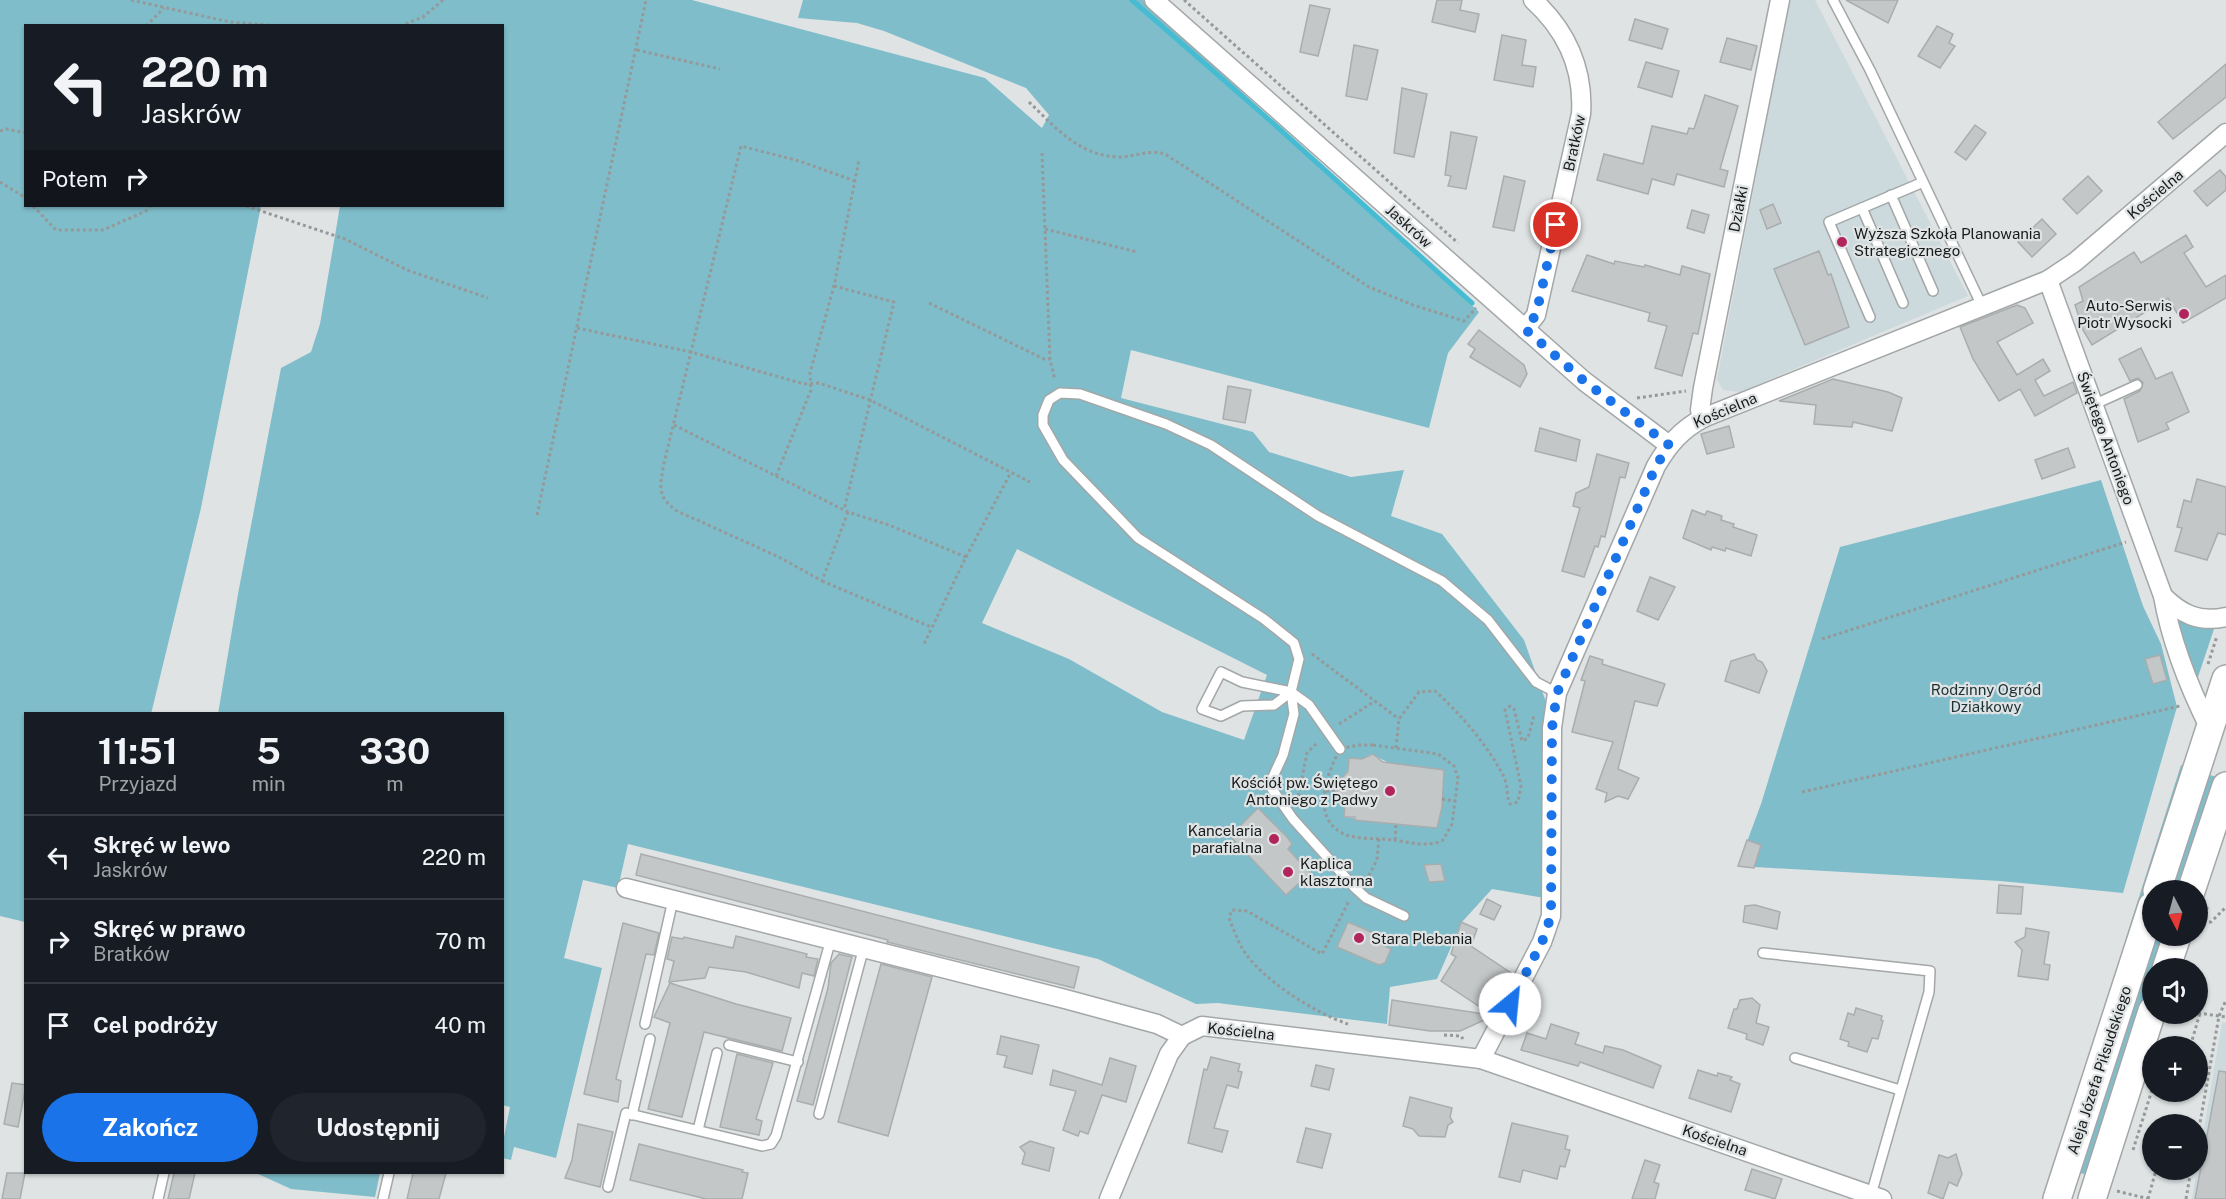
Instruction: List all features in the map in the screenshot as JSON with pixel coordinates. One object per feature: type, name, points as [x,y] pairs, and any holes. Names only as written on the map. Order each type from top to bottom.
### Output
[{"type":"street","name":"Jaskrów","points":[[1154,0],[1584,381],[1669,445]]},
{"type":"street","name":"Bratków","points":[[1525,329],[1536,315],[1581,114],[1582,96],[1578,66],[1571,52],[1545,11],[1533,0]]},
{"type":"street","name":"Działki","points":[[1703,418],[1700,410],[1703,388],[1780,0]]},
{"type":"street","name":"Kościelna","points":[[1480,1059],[1542,942],[1551,916],[1552,728],[1557,693],[1656,466],[1669,445],[1684,428],[1703,418],[2048,280],[2075,262],[2226,134]]},
{"type":"street","name":"Świętego Antoniego","points":[[2048,280],[2163,596],[2168,623],[2197,702],[2210,729]]},
{"type":"street","points":[[2163,596],[2180,612],[2196,618],[2223,622]]},
{"type":"street","points":[[2161,880],[2210,729],[2216,674]]},
{"type":"street","points":[[2195,880],[2226,786]]},
{"type":"street","points":[[626,888],[1123,1014],[1182,1036],[1169,1054],[1109,1199]]},
{"type":"street","name":"Aleja Józefa Piłsudskiego","points":[[2057,1199],[2142,937]]},
{"type":"street","points":[[2092,1199],[2148,1024]]},
{"type":"street","name":"Kościelna","points":[[1182,1036],[1195,1029],[1210,1026],[1480,1059],[1867,1196]]},
{"type":"lane","points":[[1833,0],[1870,70],[1982,306]]},
{"type":"lane","points":[[1870,317],[1829,222],[1922,183]]},
{"type":"lane","points":[[1891,195],[1933,291]]},
{"type":"lane","points":[[1862,208],[1903,303]]},
{"type":"lane","points":[[2093,405],[2137,385]]},
{"type":"lane","points":[[1404,916],[1366,898],[1359,886],[1293,819],[1272,789],[1272,778],[1282,755],[1294,714],[1291,692],[1299,663],[1297,647],[1264,619],[1142,542],[1069,466],[1050,438],[1042,420],[1049,400],[1060,393],[1073,392],[1202,440],[1318,516],[1436,577],[1488,620],[1536,682],[1557,693]]},
{"type":"lane","points":[[1291,692],[1274,705],[1242,706],[1221,716],[1202,709],[1221,672],[1242,682],[1291,692],[1310,705],[1340,749]]},
{"type":"lane","points":[[645,1024],[673,900]]},
{"type":"lane","points":[[608,1187],[626,1113],[762,1146],[771,1144],[776,1136],[798,1062],[831,939]]},
{"type":"lane","points":[[819,1114],[864,947]]},
{"type":"lane","points":[[1763,952],[1930,971],[1929,992],[1867,1196]]},
{"type":"lane","points":[[632,1115],[650,1039]]},
{"type":"lane","points":[[729,1045],[798,1062]]},
{"type":"lane","points":[[698,1130],[717,1053]]},
{"type":"lane","points":[[1795,1058],[1900,1090]]},
{"type":"lane","points":[[158,1199],[164,1174]]},
{"type":"lane","points":[[383,1199],[389,1174]]},
{"type":"path","points":[[130,0],[230,22],[255,24]]},
{"type":"path","points":[[405,24],[423,16],[443,0]]},
{"type":"path","points":[[537,515],[646,0]]},
{"type":"path","points":[[1184,0],[1466,250]]},
{"type":"path","points":[[148,24],[164,8]]},
{"type":"path","points":[[637,50],[720,69]]},
{"type":"path","points":[[1029,102],[1074,145],[1099,154],[1119,157],[1157,151],[1165,154],[1369,287],[1413,305],[1464,321],[1488,296]]},
{"type":"path","points":[[0,131],[6,129],[24,133]]},
{"type":"path","points":[[855,181],[799,161],[741,146],[674,425],[661,482],[661,493],[665,503],[720,532],[779,557],[822,581],[932,627]]},
{"type":"path","points":[[1042,153],[1050,358],[1052,374],[1060,393]]},
{"type":"path","points":[[776,476],[811,390],[810,373],[834,286],[859,160]]},
{"type":"path","points":[[0,182],[24,197]]},
{"type":"path","points":[[34,207],[56,230],[103,230],[146,211],[149,207]]},
{"type":"path","points":[[249,207],[345,239],[407,270],[488,298]]},
{"type":"path","points":[[1045,230],[1137,252]]},
{"type":"path","points":[[822,581],[846,511],[894,302],[834,286]]},
{"type":"path","points":[[929,303],[1044,358],[1050,358]]},
{"type":"path","points":[[577,328],[691,352],[870,400],[1010,474],[1030,482]]},
{"type":"path","points":[[1630,394],[1637,399],[1703,388]]},
{"type":"path","points":[[674,425],[705,438],[846,511],[889,525],[966,557]]},
{"type":"path","points":[[924,644],[1010,474]]},
{"type":"path","points":[[1822,639],[2142,538]]},
{"type":"path","points":[[2216,674],[2223,622]]},
{"type":"path","points":[[1297,647],[1319,657],[1399,719]]},
{"type":"path","points":[[1396,748],[1399,719],[1419,693],[1435,692],[1461,715],[1503,775],[1510,804],[1518,802],[1521,786],[1505,710],[1510,706],[1514,710],[1522,741],[1528,738],[1536,710]]},
{"type":"path","points":[[1293,819],[1306,753],[1328,732],[1375,701]]},
{"type":"path","points":[[1802,792],[2197,702]]},
{"type":"path","points":[[1358,745],[1396,748],[1432,752],[1450,760],[1458,778],[1452,824],[1443,840],[1431,844],[1340,832],[1328,817],[1325,790],[1328,771],[1340,749],[1358,745]]},
{"type":"path","points":[[1325,790],[1336,791]]},
{"type":"path","points":[[1442,799],[1455,801]]},
{"type":"path","points":[[1395,840],[1396,824]]},
{"type":"path","points":[[1353,1026],[1328,1017],[1303,1003],[1274,981],[1243,950],[1229,918],[1232,910],[1240,908],[1322,954],[1359,886],[1377,860],[1379,838]]},
{"type":"path","points":[[2208,922],[2211,922],[2226,907]]},
{"type":"path","points":[[2202,1114],[2219,1016],[2226,1000]]},
{"type":"path","points":[[2208,1014],[2226,1017]]},
{"type":"path","points":[[2123,1192],[2148,1199],[2153,1180]]},
{"type":"path","points":[[2186,1199],[2189,1180]]},
{"type":"shaded area","name":"Wyższa Szkoła Planowania Strategicznego","points":[[1790,0],[1815,0],[1968,296],[1740,392],[1723,390],[1717,379]]},
{"type":"shaded area","points":[[2222,1022],[2226,1023],[2226,1199],[2192,1199],[2195,1180],[2208,1180],[2206,1114]]},
{"type":"green space","points":[[0,0],[692,0],[985,78],[1042,128],[1049,115],[1026,88],[884,31],[857,23],[798,18],[803,0],[1143,0],[1479,312],[1448,353],[1429,428],[1131,350],[1121,398],[1253,432],[1269,452],[1351,477],[1404,470],[1391,516],[1442,534],[1524,640],[1546,702],[1550,899],[1492,889],[1462,922],[1437,979],[1390,987],[1387,1024],[1218,1003],[1196,1004],[1098,959],[628,844],[618,888],[583,880],[564,958],[602,968],[556,1158],[514,1147],[511,1160],[504,1158],[504,1137],[510,1107],[504,1106],[504,712],[218,712],[281,368],[311,352],[320,324],[340,207],[504,207],[504,24],[24,24],[24,207],[261,207],[201,508],[151,712],[24,712],[24,922],[0,916]],"holes":[[[1017,549],[1267,675],[1244,740],[1162,712],[1069,659],[982,623]],[[1371,754],[1442,789],[1442,806],[1385,822],[1344,817],[1345,805],[1338,798],[1337,783],[1348,773],[1349,758],[1362,759]]]},
{"type":"green space","name":"Rodzinny Ogród Działkowy","points":[[2101,480],[2143,606],[2161,644],[2177,707],[2123,893],[2000,881],[1738,866],[1761,804],[1840,547]]},
{"type":"green space","points":[[2176,617],[2215,626],[2196,683]]},
{"type":"green space","points":[[2181,765],[2187,767],[2151,880],[2144,880]]},
{"type":"green space","points":[[2205,774],[2218,777],[2185,880],[2171,880]]},
{"type":"green space","points":[[2142,888],[2142,907],[2133,935],[2126,938]]},
{"type":"green space","points":[[2150,946],[2163,946],[2159,958],[2146,958]]},
{"type":"green space","points":[[2142,970],[2142,1008],[2088,1175],[2076,1172]]},
{"type":"green space","points":[[258,1174],[380,1174],[375,1197],[291,1189]]},
{"type":"building","points":[[1437,0],[1462,0],[1460,10],[1479,14],[1475,32],[1432,22]]},
{"type":"building","points":[[1846,0],[1898,0],[1888,23]]},
{"type":"building","points":[[1310,5],[1330,9],[1318,56],[1300,52]]},
{"type":"building","points":[[1635,19],[1668,29],[1662,49],[1629,40]]},
{"type":"building","points":[[1937,26],[1953,34],[1949,43],[1955,46],[1940,68],[1918,56]]},
{"type":"building","points":[[1502,35],[1526,40],[1522,65],[1536,67],[1533,87],[1494,80]]},
{"type":"building","points":[[1727,38],[1757,46],[1751,70],[1720,62]]},
{"type":"building","points":[[1354,45],[1378,50],[1367,100],[1346,96]]},
{"type":"building","points":[[1646,62],[1679,71],[1672,97],[1638,87]]},
{"type":"building","points":[[2226,64],[2226,97],[2173,139],[2158,122]]},
{"type":"building","points":[[1402,88],[1427,94],[1414,157],[1394,153]]},
{"type":"building","points":[[1705,95],[1738,106],[1720,169],[1728,171],[1724,187],[1677,174],[1674,185],[1652,179],[1648,194],[1597,180],[1604,154],[1643,164],[1652,126],[1687,134],[1689,128],[1694,129]]},
{"type":"building","points":[[1975,125],[1986,133],[1966,160],[1955,152]]},
{"type":"building","points":[[1451,132],[1477,137],[1466,189],[1448,186],[1451,176],[1445,175]]},
{"type":"building","points":[[2220,170],[2226,177],[2226,190],[2207,206],[2194,191]]},
{"type":"building","points":[[1504,176],[1525,181],[1514,231],[1493,227]]},
{"type":"building","points":[[2088,176],[2102,191],[2077,214],[2063,199]]},
{"type":"building","points":[[1773,204],[1781,223],[1767,229],[1760,210]]},
{"type":"building","points":[[1692,210],[1709,215],[1704,233],[1687,228]]},
{"type":"building","points":[[2042,219],[2056,234],[2032,257],[2018,242]]},
{"type":"building","points":[[2186,235],[2193,247],[2184,253],[2206,287],[2226,275],[2226,298],[2183,323],[2168,298],[2092,345],[2083,330],[2075,305],[2083,301],[2079,287],[2134,252],[2141,263]]},
{"type":"building","points":[[1819,251],[1828,275],[1831,274],[1849,327],[1805,345],[1774,269]]},
{"type":"building","points":[[1587,255],[1614,264],[1615,261],[1644,267],[1645,265],[1680,275],[1682,266],[1710,274],[1698,334],[1693,333],[1682,376],[1655,368],[1667,326],[1648,321],[1650,313],[1572,291]]},
{"type":"building","points":[[2017,305],[2025,308],[2033,323],[1997,342],[2017,375],[2043,359],[2050,371],[2035,380],[2044,396],[2073,382],[2077,393],[2035,416],[2020,389],[1999,401],[1973,359],[1960,327]]},
{"type":"building","points":[[1479,330],[1524,365],[1527,374],[1520,387],[1470,357],[1475,349],[1468,344]]},
{"type":"building","points":[[2141,348],[2156,379],[2172,372],[2189,412],[2166,423],[2169,429],[2138,442],[2124,399],[2140,391],[2143,383],[2138,378],[2130,381],[2119,359]]},
{"type":"building","points":[[1833,379],[1888,392],[1902,398],[1892,431],[1853,422],[1852,427],[1814,424],[1816,405],[1779,401]]},
{"type":"building","points":[[1228,386],[1251,390],[1245,423],[1223,419]]},
{"type":"building","points":[[1729,426],[1734,447],[1707,454],[1701,434]]},
{"type":"building","points":[[1540,428],[1580,440],[1576,461],[1535,451]]},
{"type":"building","points":[[2068,448],[2075,467],[2042,479],[2035,460]]},
{"type":"building","points":[[1597,454],[1629,463],[1625,478],[1620,477],[1605,537],[1601,536],[1598,547],[1595,546],[1584,577],[1562,571],[1580,508],[1573,506],[1576,493],[1589,487]]},
{"type":"building","points":[[2197,479],[2226,487],[2226,535],[2218,533],[2207,560],[2175,551],[2182,528],[2177,527],[2184,500],[2191,502]]},
{"type":"building","points":[[1692,510],[1705,515],[1707,511],[1722,516],[1721,520],[1734,524],[1733,527],[1757,535],[1751,556],[1726,548],[1725,551],[1712,547],[1711,550],[1683,538]]},
{"type":"building","points":[[1650,577],[1675,587],[1658,620],[1637,611]]},
{"type":"building","points":[[1754,654],[1767,671],[1759,693],[1725,681],[1731,661]]},
{"type":"building","points":[[2160,655],[2167,680],[2153,684],[2145,659]]},
{"type":"building","points":[[1590,656],[1603,660],[1602,664],[1665,684],[1657,706],[1635,701],[1618,769],[1639,778],[1628,799],[1618,796],[1605,802],[1607,793],[1596,789],[1613,742],[1572,732],[1585,681],[1581,680]]},
{"type":"building","name":"Kościół pw. Świętego Antoniego z Padwy","points":[[1373,754],[1383,762],[1444,770],[1442,807],[1437,828],[1354,820],[1355,817],[1344,817],[1345,806],[1337,796],[1337,784],[1348,771],[1349,758],[1362,759]]},
{"type":"building","points":[[1258,808],[1287,837],[1292,844],[1288,849],[1310,873],[1286,895],[1230,836]]},
{"type":"building","points":[[1747,840],[1761,845],[1754,868],[1738,866]]},
{"type":"building","points":[[641,854],[1079,967],[1074,988],[887,942],[888,940],[636,875]]},
{"type":"building","points":[[1441,864],[1445,881],[1429,882],[1424,865]]},
{"type":"building","points":[[1999,885],[2023,887],[2021,914],[1997,913]]},
{"type":"building","points":[[1487,899],[1501,906],[1494,920],[1480,914]]},
{"type":"building","points":[[1755,905],[1780,912],[1777,929],[1743,922],[1745,906]]},
{"type":"building","name":"Stara Plebania","points":[[1348,922],[1378,935],[1376,942],[1391,949],[1385,963],[1379,965],[1337,947]]},
{"type":"building","points":[[1461,922],[1477,929],[1471,946],[1511,973],[1486,1011],[1441,981],[1456,957],[1451,954]]},
{"type":"building","points":[[623,923],[659,933],[654,955],[646,954],[616,1079],[621,1081],[618,1102],[584,1094]]},
{"type":"building","points":[[2026,928],[2049,932],[2044,964],[2050,965],[2048,980],[2018,976],[2022,950],[2015,942],[2025,937]]},
{"type":"building","points":[[736,936],[807,954],[806,957],[818,959],[814,976],[802,973],[799,988],[746,972],[709,967],[705,978],[669,982],[674,961],[667,959],[672,937],[683,939],[684,937],[733,948]]},
{"type":"building","points":[[839,954],[852,957],[813,1105],[797,1101],[828,988],[831,963]]},
{"type":"building","points":[[881,964],[932,977],[888,1136],[838,1122]]},
{"type":"building","points":[[670,983],[736,1004],[791,1018],[782,1051],[704,1032],[682,1117],[648,1109],[670,1023],[654,1017]]},
{"type":"building","points":[[1752,998],[1760,1005],[1756,1023],[1769,1027],[1763,1045],[1746,1039],[1747,1034],[1728,1028],[1734,1009],[1737,1009],[1740,1000]]},
{"type":"building","points":[[1392,1000],[1491,1015],[1460,1031],[1430,1031],[1389,1025]]},
{"type":"building","points":[[1856,1008],[1882,1016],[1883,1021],[1878,1039],[1872,1038],[1867,1052],[1848,1046],[1849,1042],[1840,1039],[1848,1013],[1854,1015]]},
{"type":"building","points":[[1551,1024],[1579,1033],[1575,1044],[1603,1053],[1605,1046],[1623,1050],[1661,1066],[1653,1088],[1580,1062],[1578,1066],[1521,1050],[1527,1033],[1546,1039]]},
{"type":"building","points":[[1001,1036],[1039,1045],[1032,1074],[1004,1067],[1007,1056],[997,1054]]},
{"type":"building","points":[[737,1054],[773,1063],[756,1119],[762,1121],[759,1135],[720,1127]]},
{"type":"building","points":[[1211,1057],[1240,1064],[1238,1071],[1242,1072],[1238,1088],[1227,1085],[1214,1128],[1228,1131],[1222,1152],[1188,1143],[1204,1069],[1207,1070]]},
{"type":"building","points":[[1110,1058],[1136,1066],[1126,1102],[1102,1095],[1088,1134],[1080,1131],[1078,1136],[1063,1130],[1076,1091],[1050,1085],[1053,1070],[1102,1085]]},
{"type":"building","points":[[1316,1065],[1334,1069],[1329,1090],[1311,1086]]},
{"type":"building","points":[[1698,1070],[1717,1076],[1718,1073],[1732,1077],[1730,1080],[1740,1084],[1731,1112],[1689,1098]]},
{"type":"building","points":[[2219,1071],[2226,1072],[2226,1199],[2195,1199],[2199,1180],[2208,1180],[2208,1130]]},
{"type":"building","points":[[12,1083],[24,1085],[18,1127],[4,1124]]},
{"type":"building","points":[[1410,1097],[1452,1108],[1450,1117],[1453,1122],[1448,1125],[1445,1137],[1419,1136],[1413,1129],[1403,1126]]},
{"type":"building","points":[[1512,1123],[1568,1136],[1565,1149],[1570,1150],[1565,1167],[1560,1166],[1557,1179],[1523,1170],[1520,1182],[1499,1177]]},
{"type":"building","points":[[578,1124],[613,1132],[600,1187],[565,1178],[572,1160]]},
{"type":"building","points":[[1306,1128],[1331,1134],[1322,1168],[1297,1162]]},
{"type":"building","points":[[1030,1141],[1054,1148],[1049,1171],[1022,1164],[1025,1153],[1020,1147]]},
{"type":"building","points":[[639,1144],[743,1170],[742,1172],[748,1173],[742,1199],[706,1199],[630,1180]]},
{"type":"building","points":[[1956,1154],[1962,1174],[1957,1186],[1949,1182],[1943,1199],[1928,1193],[1939,1155],[1948,1158]]},
{"type":"building","points":[[1645,1160],[1660,1165],[1654,1182],[1659,1184],[1655,1199],[1632,1199]]},
{"type":"building","points":[[1752,1169],[1782,1179],[1775,1199],[1745,1190]]},
{"type":"building","points":[[7,1173],[24,1173],[20,1199],[2,1199]]},
{"type":"building","points":[[174,1174],[195,1174],[189,1199],[168,1199]]},
{"type":"building","points":[[413,1174],[446,1174],[439,1199],[407,1199]]},
{"type":"waterway","points":[[1132,0],[1274,124],[1472,303]]},
{"type":"place","name":"Wyższa Szkoła Planowania Strategicznego","points":[[1842,242]]},
{"type":"place","name":"Auto-Serwis Piotr Wysocki","points":[[2184,314]]},
{"type":"place","name":"Kościół pw. Świętego Antoniego z Padwy","points":[[1390,791]]},
{"type":"place","name":"Kancelaria parafialna","points":[[1274,839]]},
{"type":"place","name":"Kaplica klasztorna","points":[[1288,872]]},
{"type":"place","name":"Stara Plebania","points":[[1359,938]]},
{"type":"route","points":[[1510,1004],[1542,942],[1551,916],[1553,900],[1552,728],[1557,693],[1656,466],[1669,445],[1643,428],[1584,381],[1525,329],[1536,315],[1556,225]]}]
